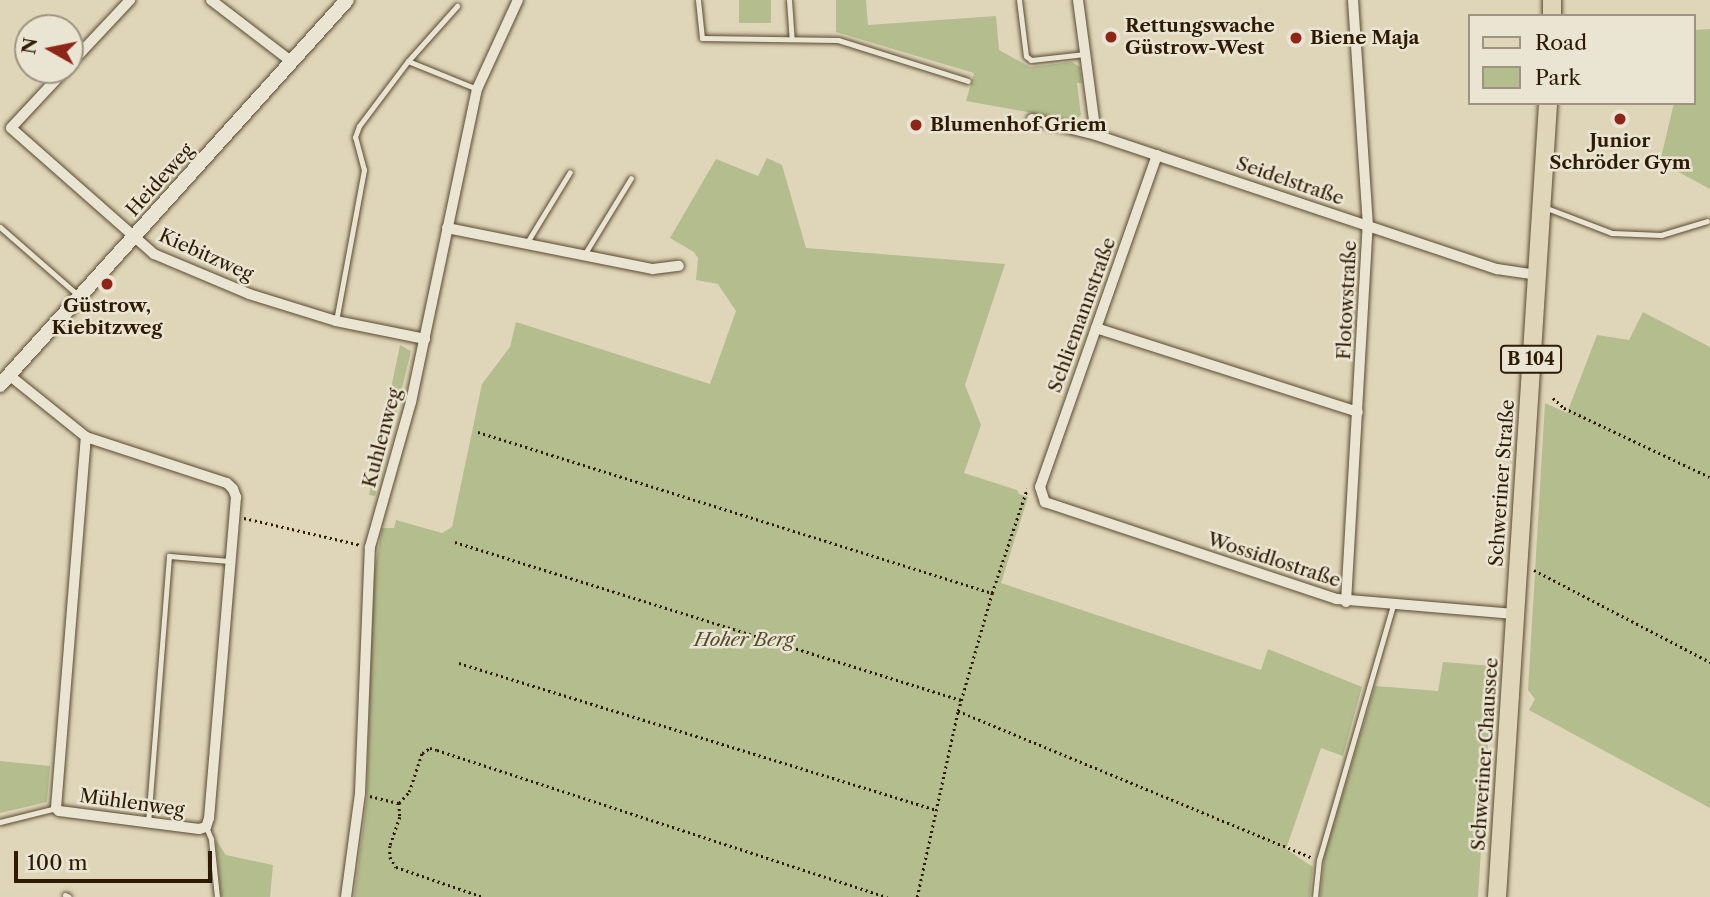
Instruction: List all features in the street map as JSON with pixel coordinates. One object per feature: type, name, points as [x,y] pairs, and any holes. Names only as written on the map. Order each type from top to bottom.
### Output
[{"type":"main road","name":"Schweriner Straße","points":[[1515,614],[1548,105]]},
{"type":"main road","name":"Schweriner Chaussee","points":[[1497,897],[1515,614]]},
{"type":"street","points":[[84,49],[130,0]]},
{"type":"street","points":[[211,0],[292,62]]},
{"type":"street","name":"Heideweg","points":[[4,380],[347,0]]},
{"type":"street","name":"Kuhlenweg","points":[[346,897],[360,793],[370,547],[397,458],[425,340],[477,89],[518,0]]},
{"type":"street","points":[[1078,0],[1096,135]]},
{"type":"street","name":"Flotowstraße","points":[[1346,602],[1368,226],[1353,0]]},
{"type":"street","name":"Kiebitzweg","points":[[52,84],[11,128],[154,254],[249,294],[336,321],[425,340]]},
{"type":"street","name":"Seidelstraße","points":[[1032,119],[1096,135],[1497,270],[1537,275]]},
{"type":"street","name":"Schliemannstraße","points":[[1040,487],[1157,155]]},
{"type":"street","points":[[447,228],[653,269],[679,266]]},
{"type":"street","points":[[1096,328],[1358,412]]},
{"type":"street","name":"Mühlenweg","points":[[4,380],[86,437],[227,483],[233,489],[236,496],[209,818],[206,827],[199,829],[59,811],[56,808],[86,437]]},
{"type":"street","name":"Wossidlostraße","points":[[1040,487],[1045,502],[1346,602],[1515,614]]},
{"type":"lane","points":[[698,0],[702,38],[838,40],[968,81]]},
{"type":"lane","points":[[789,0],[792,39]]},
{"type":"lane","points":[[1019,0],[1026,56],[1031,60],[1086,54]]},
{"type":"lane","points":[[336,321],[364,170],[355,137],[359,126],[408,61],[457,6]]},
{"type":"lane","points":[[408,61],[477,89]]},
{"type":"lane","points":[[526,244],[570,172]]},
{"type":"lane","points":[[584,255],[631,178]]},
{"type":"lane","points":[[1541,206],[1551,207],[1612,233],[1661,235],[1707,221]]},
{"type":"lane","points":[[0,227],[80,298]]},
{"type":"lane","points":[[148,822],[169,556],[230,561]]},
{"type":"lane","points":[[1315,897],[1319,860],[1393,606]]},
{"type":"lane","points":[[0,822],[56,808]]},
{"type":"lane","points":[[206,827],[211,839],[217,897]]},
{"type":"path","points":[[1553,398],[1564,408],[1710,477]]},
{"type":"path","points":[[478,432],[992,593]]},
{"type":"path","points":[[917,897],[958,711],[992,593],[1027,489]]},
{"type":"path","points":[[234,516],[370,547]]},
{"type":"path","points":[[455,542],[961,700]]},
{"type":"path","points":[[1528,566],[1710,662]]},
{"type":"path","points":[[459,663],[936,810]]},
{"type":"path","points":[[958,711],[1319,860]]},
{"type":"path","points":[[398,803],[409,792],[422,753],[430,748],[888,897]]},
{"type":"path","points":[[360,793],[398,803]]},
{"type":"path","points":[[398,803],[400,817],[390,846],[390,857],[396,867],[483,897]]},
{"type":"green space","points":[[739,0],[771,0],[771,23],[739,23]]},
{"type":"green space","points":[[836,0],[866,0],[868,25],[996,16],[999,50],[1030,67],[1072,62],[1080,67],[1082,83],[1077,83],[1081,116],[1072,120],[966,101],[974,73],[836,32]]},
{"type":"green space","points":[[1710,29],[1710,189],[1660,162],[1674,105],[1696,105],[1696,30]]},
{"type":"green space","name":"Hoher Berg","points":[[767,158],[782,165],[806,248],[1005,264],[965,385],[981,425],[964,473],[1017,490],[1019,494],[1028,497],[1001,583],[1261,670],[1268,649],[1362,687],[1343,756],[1321,748],[1286,849],[1313,867],[1310,897],[354,897],[367,797],[373,580],[382,528],[394,528],[396,520],[442,533],[452,527],[482,384],[510,347],[516,322],[710,384],[736,311],[718,284],[696,280],[698,258],[694,252],[670,238],[716,159],[758,176]]},
{"type":"green space","points":[[1643,312],[1710,347],[1710,808],[1529,710],[1535,699],[1528,690],[1545,403],[1567,413],[1597,335],[1629,340]]},
{"type":"green space","points":[[400,345],[411,351],[380,479],[375,496],[369,495]]},
{"type":"green space","points":[[1443,662],[1493,666],[1478,897],[1320,897],[1325,854],[1375,686],[1438,691]]},
{"type":"green space","points":[[0,761],[50,766],[47,802],[0,813]]},
{"type":"green space","points":[[216,840],[226,855],[273,865],[270,897],[221,897]]},
{"type":"place","name":"Rettungswache Güstrow-West","points":[[1111,37]]},
{"type":"place","name":"Biene Maja","points":[[1296,38]]},
{"type":"place","name":"Junior Schröder Gym","points":[[1620,119]]},
{"type":"place","name":"Blumenhof Griem","points":[[916,125]]},
{"type":"place","name":"Güstrow, Kiebitzweg","points":[[107,284]]}]
